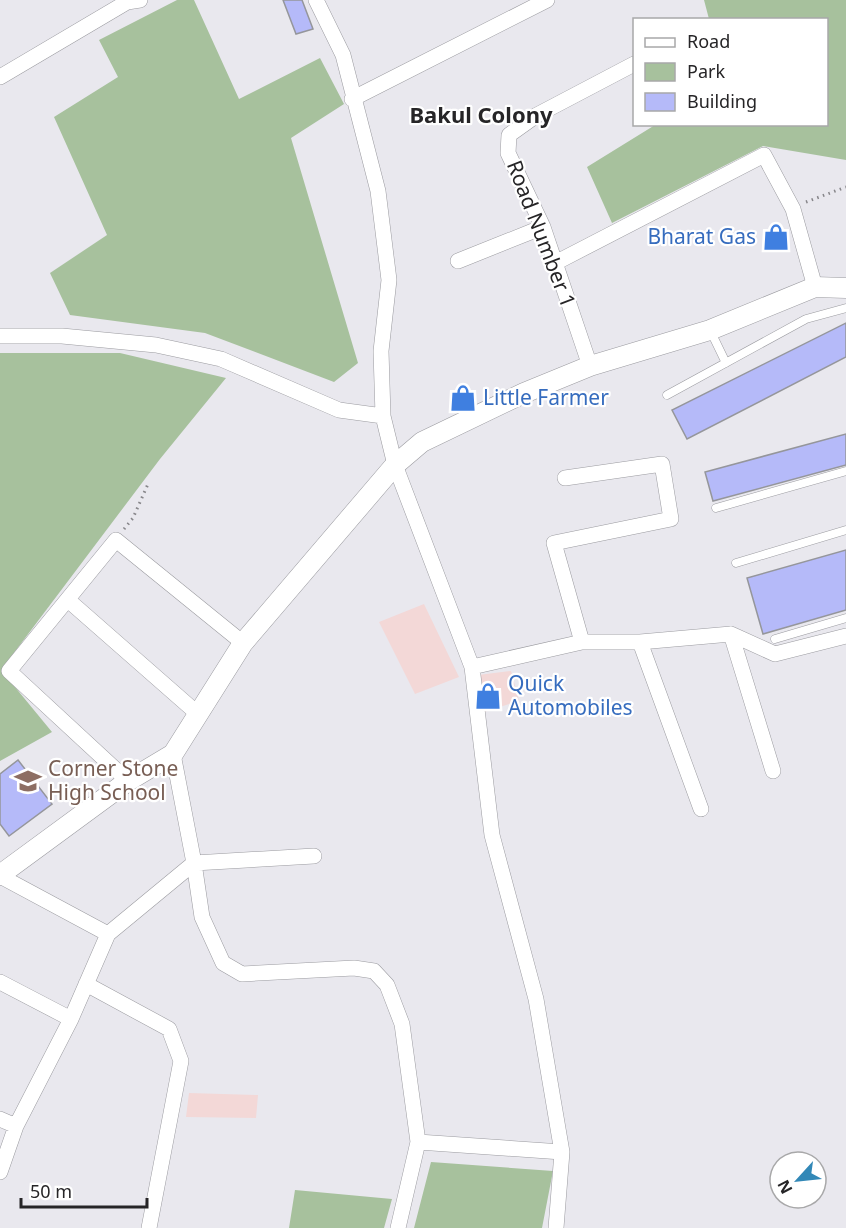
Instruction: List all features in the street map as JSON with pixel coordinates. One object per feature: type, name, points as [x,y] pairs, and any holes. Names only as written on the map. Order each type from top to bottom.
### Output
[{"type":"street","points":[[0,77],[127,2],[140,0]]},
{"type":"street","points":[[316,0],[343,55],[352,99],[378,191],[389,280],[381,351],[383,416],[395,465],[472,667],[492,835],[536,999],[562,1152],[556,1228]]},
{"type":"street","points":[[352,99],[547,0]]},
{"type":"street","name":"Road Number 1","points":[[590,366],[543,227],[508,153],[509,135],[537,115],[633,65]]},
{"type":"street","points":[[555,263],[764,155],[793,208],[814,287]]},
{"type":"street","points":[[458,261],[543,227]]},
{"type":"street","points":[[108,934],[0,875],[128,781],[173,754],[243,643],[395,465],[422,442],[524,393],[590,366],[710,330],[814,287],[846,288]]},
{"type":"street","points":[[0,336],[62,336],[178,350],[221,359],[339,410],[383,416]]},
{"type":"street","points":[[565,478],[662,464],[671,519],[554,543],[582,642]]},
{"type":"street","points":[[128,781],[9,671],[116,540],[243,643]]},
{"type":"street","points":[[68,600],[198,714]]},
{"type":"street","points":[[472,667],[582,642],[640,642],[731,634],[775,654],[846,636]]},
{"type":"street","points":[[731,634],[773,771]]},
{"type":"street","points":[[640,642],[700,809]]},
{"type":"street","points":[[173,754],[202,917],[223,963],[242,974],[354,968],[374,971],[387,985],[402,1024],[418,1142],[398,1228]]},
{"type":"street","points":[[0,1172],[16,1126],[70,1019],[108,934],[194,863],[314,856]]},
{"type":"street","points":[[0,982],[70,1019]]},
{"type":"street","points":[[86,984],[169,1029],[181,1061],[149,1228]]},
{"type":"street","points":[[0,1119],[16,1126]]},
{"type":"street","points":[[418,1142],[562,1152]]},
{"type":"lane","points":[[667,394],[807,319],[846,308]]},
{"type":"lane","points":[[710,330],[726,363]]},
{"type":"lane","points":[[717,508],[846,471]]},
{"type":"lane","points":[[736,563],[846,530]]},
{"type":"lane","points":[[775,639],[846,618]]},
{"type":"path","points":[[793,208],[846,187]]},
{"type":"path","points":[[116,540],[133,518],[148,484]]},
{"type":"shaded area","points":[[424,604],[459,677],[415,694],[379,622]]},
{"type":"shaded area","points":[[511,671],[519,701],[484,712],[478,675]]},
{"type":"shaded area","points":[[189,1093],[258,1095],[256,1118],[186,1117]]},
{"type":"green space","points":[[177,0],[194,0],[239,99],[320,58],[344,104],[291,138],[358,363],[334,382],[205,333],[70,315],[50,273],[107,235],[54,117],[118,77],[99,40]]},
{"type":"green space","points":[[704,0],[846,0],[846,160],[763,146],[612,223],[587,167],[653,126],[828,126],[828,18],[709,18]]},
{"type":"green space","points":[[0,353],[120,353],[226,378],[160,459],[1,670],[52,732],[0,761]]},
{"type":"green space","points":[[431,1162],[553,1171],[542,1228],[414,1228]]},
{"type":"green space","points":[[295,1190],[392,1199],[384,1228],[289,1228]]},
{"type":"building","points":[[283,0],[302,0],[313,29],[296,34]]},
{"type":"building","points":[[846,323],[846,357],[687,439],[672,410]]},
{"type":"building","points":[[846,434],[846,465],[713,501],[705,472]]},
{"type":"building","points":[[846,550],[846,610],[763,634],[747,578]]},
{"type":"building","points":[[18,760],[52,804],[9,836],[0,824],[0,774]]},
{"type":"place","name":"Bharat Gas","points":[[776,237]]},
{"type":"place","name":"Little Farmer","points":[[463,398]]},
{"type":"place","name":"Quick Automobiles","points":[[488,696]]},
{"type":"place","name":"Corner Stone High School","points":[[28,781]]},
{"type":"district","name":"Bakul Colony","points":[[481,115]]}]
